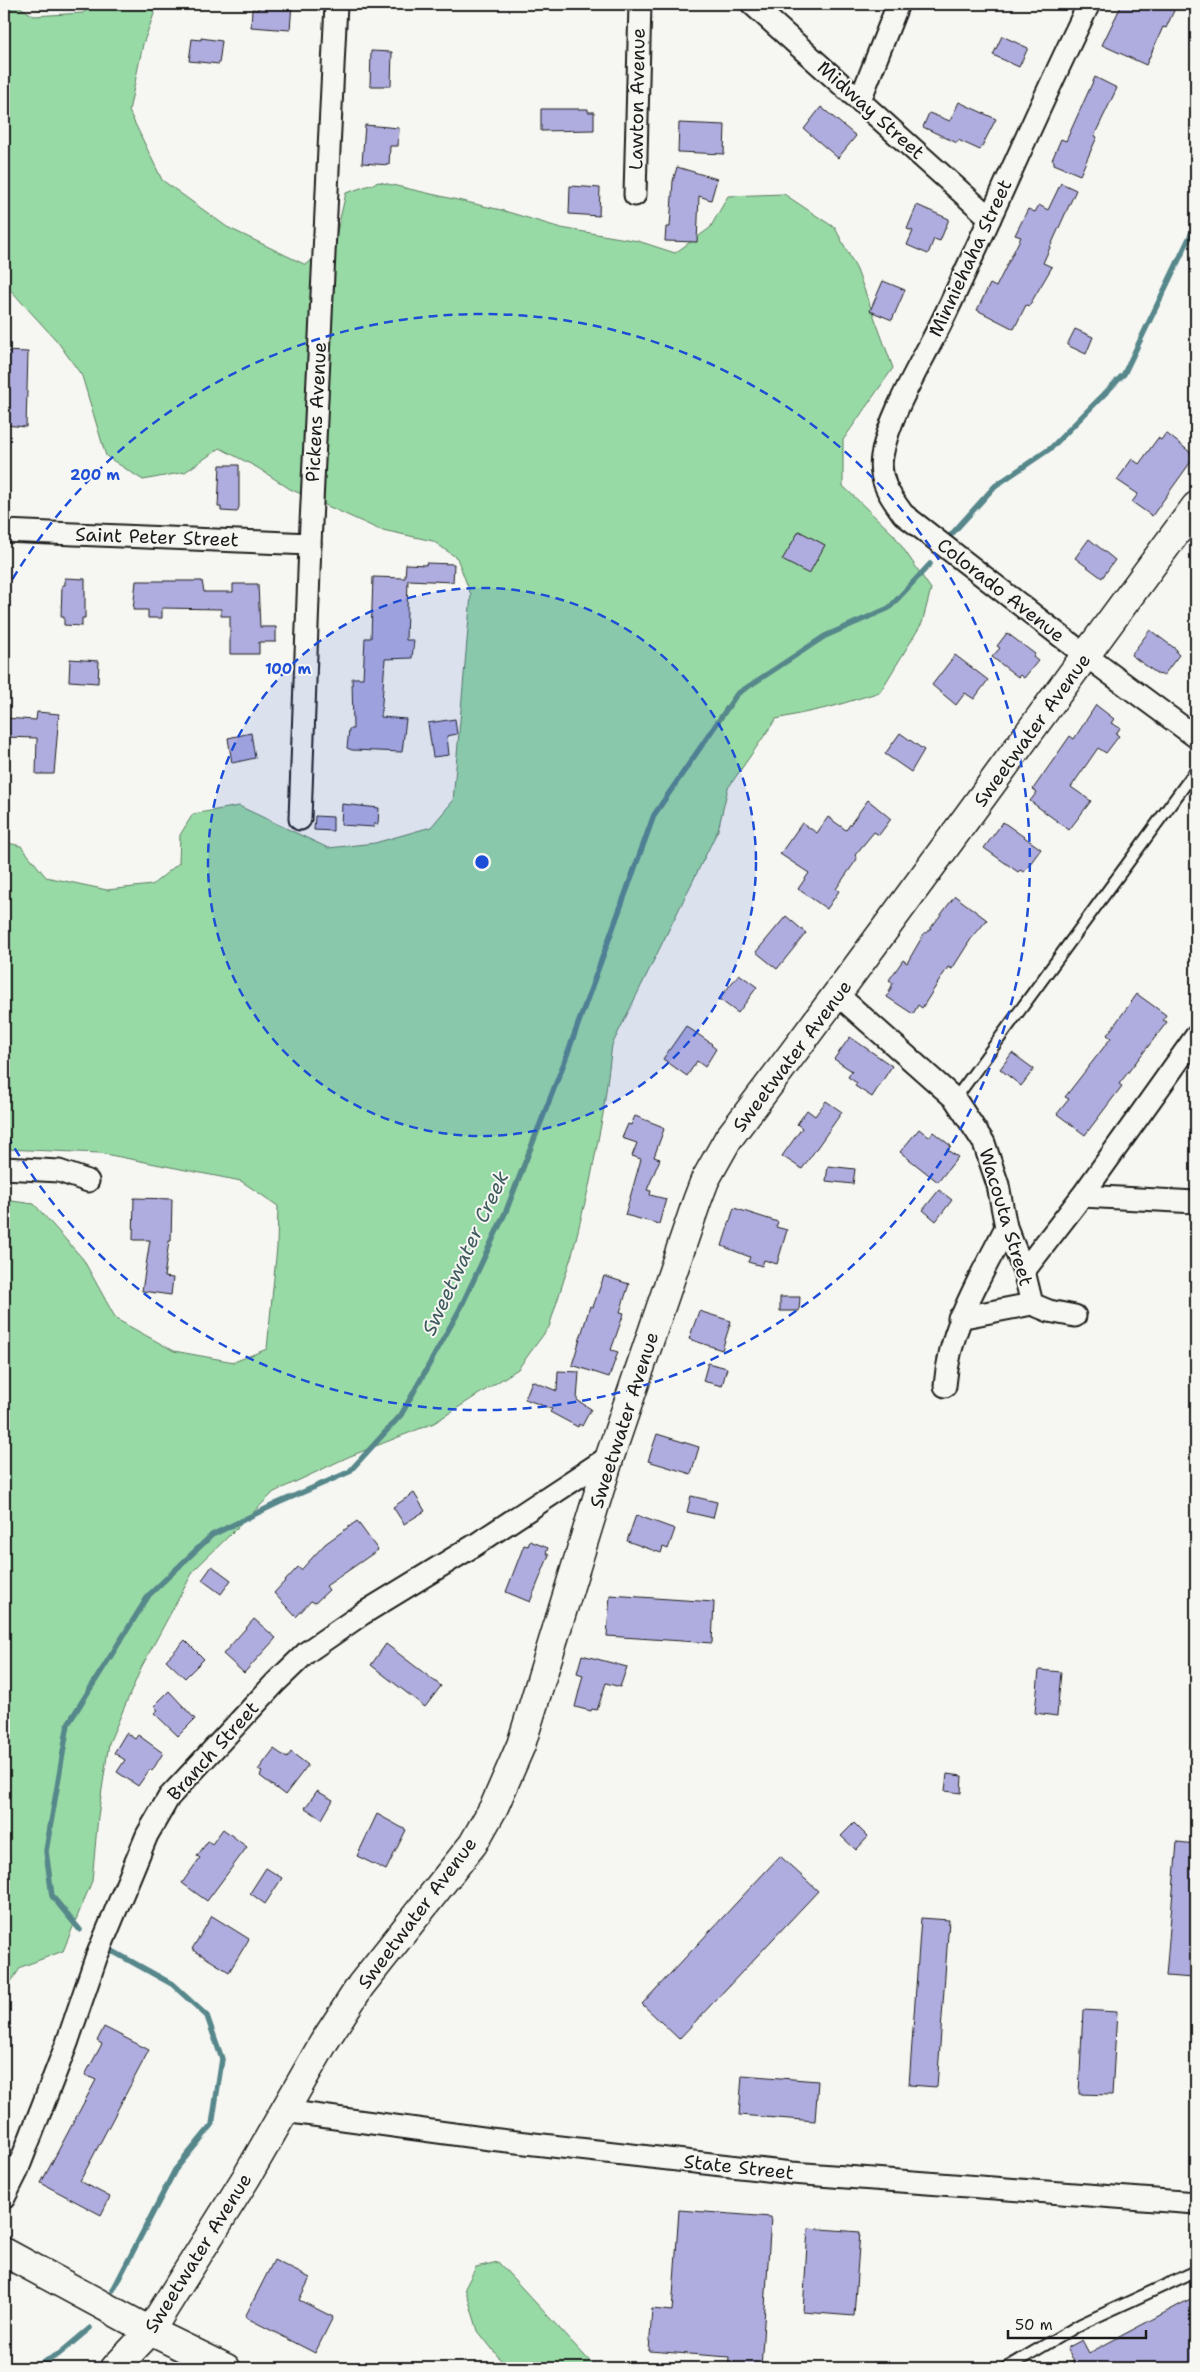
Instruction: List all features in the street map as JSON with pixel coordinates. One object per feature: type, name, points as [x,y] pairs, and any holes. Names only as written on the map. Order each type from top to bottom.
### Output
[{"type":"street","name":"Pickens Avenue","points":[[300,819],[310,544],[336,4]]},
{"type":"street","name":"Lawton Avenue","points":[[635,195],[640,4]]},
{"type":"street","name":"Midway Street","points":[[752,4],[990,218]]},
{"type":"street","points":[[860,100],[898,4]]},
{"type":"street","name":"Minniehaha Street","points":[[903,514],[885,488],[882,458],[887,437],[990,218],[1034,117],[1089,4]]},
{"type":"street","name":"Sweetwater Avenue","points":[[115,2368],[150,2331],[227,2209],[324,2042],[361,1986],[474,1844],[494,1807],[521,1745],[610,1456],[705,1180],[728,1139],[838,995],[1085,655],[1196,506]]},
{"type":"street","name":"Colorado Avenue","points":[[903,514],[1085,655],[1196,737]]},
{"type":"street","name":"Saint Peter Street","points":[[4,531],[310,544]]},
{"type":"street","name":"Wacouta Street","points":[[838,995],[954,1099],[984,1143],[998,1185],[1006,1227],[1024,1271],[1032,1304],[1049,1311],[1075,1316]]},
{"type":"street","points":[[1024,1271],[1082,1196],[1196,1036]]},
{"type":"street","points":[[4,1168],[59,1171],[88,1181]]},
{"type":"street","points":[[1082,1196],[1196,1202]]},
{"type":"street","points":[[946,1386],[947,1363],[959,1318],[1006,1227]]},
{"type":"street","points":[[959,1318],[1032,1304]]},
{"type":"street","name":"Branch Street","points":[[4,2198],[16,2174],[67,2043],[96,1958],[147,1835],[169,1797],[275,1683],[313,1648],[362,1614],[475,1545],[610,1456]]},
{"type":"street","name":"State Street","points":[[284,2111],[490,2139],[801,2174],[1196,2203]]},
{"type":"street","points":[[4,2252],[150,2331],[226,2368]]},
{"type":"lane","points":[[954,1099],[1196,770]]},
{"type":"lane","points":[[1006,2368],[1080,2324],[1196,2271]]},
{"type":"green space","points":[[4,4],[15,4],[34,16],[83,13],[92,4],[151,4],[154,14],[143,44],[129,111],[162,180],[227,227],[306,265],[335,240],[346,193],[379,182],[501,210],[561,228],[638,241],[675,253],[710,228],[728,196],[784,194],[835,228],[857,270],[893,368],[843,440],[843,486],[894,535],[931,589],[922,623],[880,692],[831,707],[776,719],[728,788],[718,830],[612,1045],[603,1114],[590,1182],[573,1251],[549,1327],[518,1369],[434,1423],[348,1457],[274,1492],[194,1570],[142,1666],[109,1743],[98,1816],[92,1881],[63,1951],[21,1967],[4,1992],[4,1200],[34,1204],[83,1259],[116,1319],[174,1351],[234,1362],[267,1349],[277,1247],[278,1206],[241,1181],[100,1153],[4,1149],[4,842],[21,846],[46,877],[107,890],[152,885],[179,863],[180,835],[193,814],[239,806],[328,848],[375,843],[431,827],[453,801],[471,595],[457,558],[433,541],[378,529],[290,489],[258,468],[220,448],[185,472],[143,480],[106,456],[82,376],[57,341],[4,283]]},
{"type":"green space","points":[[498,2262],[596,2368],[507,2368],[478,2331],[465,2288],[476,2267]]},
{"type":"building","points":[[258,4],[292,4],[290,30],[251,27],[252,9],[258,10]]},
{"type":"building","points":[[1122,4],[1177,4],[1166,28],[1163,27],[1146,65],[1102,45]]},
{"type":"building","points":[[1002,36],[1028,48],[1019,67],[993,55]]},
{"type":"building","points":[[201,38],[222,41],[219,64],[189,61],[192,39],[201,40]]},
{"type":"building","points":[[371,51],[392,52],[391,86],[370,86]]},
{"type":"building","points":[[1095,77],[1117,88],[1094,136],[1097,137],[1080,175],[1054,164],[1052,160],[1061,139],[1066,141]]},
{"type":"building","points":[[959,102],[996,119],[980,150],[958,140],[957,143],[923,127],[929,113],[950,121]]},
{"type":"building","points":[[821,107],[856,136],[838,158],[804,129]]},
{"type":"building","points":[[541,109],[588,109],[588,112],[594,112],[594,130],[541,131]]},
{"type":"building","points":[[679,123],[725,125],[724,154],[678,152]]},
{"type":"building","points":[[365,125],[399,128],[398,146],[390,146],[389,165],[362,163]]},
{"type":"building","points":[[677,167],[717,179],[711,200],[699,196],[697,242],[665,241],[666,227],[670,227],[673,181]]},
{"type":"building","points":[[1061,183],[1076,190],[1043,263],[1052,267],[1029,306],[1026,305],[1014,329],[977,310],[990,284],[996,287],[1021,237],[1015,235],[1028,209],[1035,212],[1039,205],[1048,210]]},
{"type":"building","points":[[570,186],[600,188],[599,216],[569,214]]},
{"type":"building","points":[[917,205],[949,219],[940,241],[934,239],[928,254],[907,245],[913,231],[907,229]]},
{"type":"building","points":[[883,281],[905,290],[892,320],[870,311]]},
{"type":"building","points":[[1075,329],[1093,337],[1086,354],[1067,345]]},
{"type":"building","points":[[4,351],[28,352],[26,427],[4,425]]},
{"type":"building","points":[[1166,433],[1195,456],[1152,516],[1132,502],[1138,494],[1117,480],[1132,459],[1139,464],[1158,438],[1161,440]]},
{"type":"building","points":[[220,465],[239,465],[239,507],[237,512],[221,511],[221,507],[218,507]]},
{"type":"building","points":[[799,531],[825,545],[809,574],[782,560]]},
{"type":"building","points":[[1089,539],[1115,560],[1102,578],[1075,558]]},
{"type":"building","points":[[426,563],[454,564],[453,582],[408,580],[406,640],[414,640],[412,658],[385,659],[381,717],[406,719],[402,752],[352,750],[347,748],[349,729],[353,729],[352,678],[363,678],[365,638],[371,638],[373,577],[405,578],[406,564],[426,565]]},
{"type":"building","points":[[65,578],[85,579],[85,618],[82,618],[82,626],[64,625],[64,617],[61,617],[62,585],[65,585]]},
{"type":"building","points":[[136,581],[202,581],[204,592],[233,592],[233,584],[258,584],[260,627],[276,627],[276,642],[259,642],[259,654],[230,654],[230,616],[221,616],[221,609],[162,608],[162,618],[148,618],[148,610],[133,610]]},
{"type":"building","points":[[1150,630],[1177,650],[1176,652],[1179,655],[1163,676],[1131,655]]},
{"type":"building","points":[[1007,633],[1035,654],[1033,657],[1038,661],[1024,678],[1020,675],[1018,677],[992,657],[1000,648],[997,646]]},
{"type":"building","points":[[955,655],[988,680],[974,699],[965,693],[956,705],[932,685]]},
{"type":"building","points":[[70,659],[99,661],[98,683],[69,681]]},
{"type":"building","points":[[1096,705],[1114,719],[1111,723],[1120,728],[1116,734],[1119,736],[1106,753],[1098,748],[1071,787],[1091,801],[1069,830],[1030,801],[1037,792],[1033,789],[1070,736],[1074,739]]},
{"type":"building","points":[[37,712],[59,714],[54,774],[36,774],[37,738],[4,737],[4,718],[36,720]]},
{"type":"building","points":[[455,719],[457,734],[447,736],[449,755],[433,757],[428,723]]},
{"type":"building","points":[[251,733],[255,758],[232,763],[228,738]]},
{"type":"building","points":[[900,733],[924,750],[911,772],[885,754]]},
{"type":"building","points":[[868,800],[891,819],[879,835],[874,832],[855,855],[857,859],[836,889],[839,891],[827,909],[798,889],[809,873],[780,854],[802,823],[817,833],[828,817],[846,830]]},
{"type":"building","points":[[342,804],[379,808],[378,824],[374,824],[374,827],[341,825]]},
{"type":"building","points":[[315,816],[333,817],[333,831],[314,830]]},
{"type":"building","points":[[1003,822],[1041,849],[1024,872],[1020,870],[1018,872],[984,848]]},
{"type":"building","points":[[955,896],[987,920],[971,939],[952,969],[948,967],[922,1008],[918,1005],[913,1014],[887,997],[893,983],[889,980],[903,960],[907,963],[925,932],[927,933]]},
{"type":"building","points":[[786,916],[806,933],[777,969],[756,952]]},
{"type":"building","points":[[739,974],[757,987],[738,1013],[719,999]]},
{"type":"building","points":[[1137,994],[1166,1015],[1163,1020],[1167,1022],[1119,1084],[1122,1086],[1085,1135],[1057,1114],[1069,1099],[1065,1097],[1111,1038],[1107,1035]]},
{"type":"building","points":[[686,1026],[712,1044],[716,1049],[705,1067],[697,1061],[687,1076],[663,1059]]},
{"type":"building","points":[[850,1037],[892,1066],[872,1097],[855,1086],[857,1083],[848,1077],[852,1071],[834,1059]]},
{"type":"building","points":[[1012,1053],[1034,1069],[1021,1086],[1000,1069]]},
{"type":"building","points":[[826,1101],[842,1112],[802,1169],[782,1156],[802,1128],[797,1124],[807,1110],[815,1116]]},
{"type":"building","points":[[635,1116],[661,1126],[664,1129],[654,1157],[660,1159],[647,1190],[651,1191],[650,1195],[666,1199],[659,1224],[625,1215],[641,1159],[632,1156],[637,1143],[622,1138],[628,1124],[631,1125]]},
{"type":"building","points":[[919,1129],[929,1137],[933,1132],[951,1146],[947,1150],[958,1157],[938,1182],[900,1152]]},
{"type":"building","points":[[828,1166],[855,1169],[853,1184],[826,1181]]},
{"type":"building","points":[[939,1190],[952,1200],[936,1221],[923,1210]]},
{"type":"building","points":[[134,1198],[172,1199],[171,1241],[169,1241],[164,1277],[173,1278],[171,1295],[142,1291],[150,1240],[133,1240]]},
{"type":"building","points":[[734,1208],[778,1222],[776,1227],[787,1230],[777,1264],[764,1260],[762,1266],[748,1262],[750,1257],[722,1246]]},
{"type":"building","points":[[604,1276],[629,1284],[620,1312],[624,1313],[611,1350],[618,1352],[609,1377],[572,1365],[590,1306],[593,1307]]},
{"type":"building","points":[[780,1297],[800,1297],[799,1311],[780,1311]]},
{"type":"building","points":[[699,1311],[731,1321],[722,1350],[689,1339]]},
{"type":"building","points":[[708,1363],[727,1368],[722,1386],[703,1381]]},
{"type":"building","points":[[558,1371],[579,1372],[577,1400],[591,1409],[582,1426],[579,1424],[578,1427],[550,1412],[552,1409],[525,1399],[532,1381],[557,1391]]},
{"type":"building","points":[[657,1434],[699,1447],[691,1474],[648,1461]]},
{"type":"building","points":[[414,1493],[425,1511],[404,1524],[393,1507]]},
{"type":"building","points":[[691,1496],[717,1502],[713,1518],[687,1512]]},
{"type":"building","points":[[636,1515],[675,1529],[668,1549],[663,1547],[661,1553],[627,1541]]},
{"type":"building","points":[[357,1521],[378,1550],[326,1586],[329,1590],[315,1603],[311,1601],[296,1617],[274,1593],[298,1567],[301,1570],[325,1544]]},
{"type":"building","points":[[530,1541],[548,1548],[546,1553],[549,1555],[530,1602],[506,1592],[524,1545],[528,1546]]},
{"type":"building","points":[[212,1566],[231,1580],[221,1594],[202,1580]]},
{"type":"building","points":[[610,1595],[714,1602],[712,1643],[607,1636]]},
{"type":"building","points":[[254,1619],[276,1638],[244,1673],[223,1654]]},
{"type":"building","points":[[185,1640],[204,1659],[185,1678],[166,1660]]},
{"type":"building","points":[[386,1644],[441,1686],[425,1707],[371,1665]]},
{"type":"building","points":[[582,1655],[627,1667],[620,1687],[606,1683],[597,1710],[592,1709],[591,1711],[575,1707],[583,1675],[577,1673]]},
{"type":"building","points":[[1039,1670],[1061,1672],[1057,1716],[1035,1713]]},
{"type":"building","points":[[169,1691],[195,1719],[178,1736],[154,1713],[158,1710],[154,1706]]},
{"type":"building","points":[[126,1733],[135,1739],[138,1735],[163,1753],[152,1771],[150,1769],[138,1786],[117,1772],[125,1760],[114,1753]]},
{"type":"building","points":[[274,1749],[287,1758],[291,1752],[308,1765],[285,1795],[260,1776],[262,1772],[258,1770]]},
{"type":"building","points":[[947,1774],[962,1776],[961,1793],[945,1791]]},
{"type":"building","points":[[317,1791],[333,1800],[322,1819],[305,1808]]},
{"type":"building","points":[[377,1814],[406,1830],[386,1870],[357,1856]]},
{"type":"building","points":[[854,1823],[868,1837],[856,1850],[841,1836]]},
{"type":"building","points":[[223,1829],[247,1847],[207,1901],[182,1883],[200,1858],[197,1856],[208,1841],[212,1844]]},
{"type":"building","points":[[1177,1842],[1196,1844],[1196,1943],[1193,1978],[1166,1976]]},
{"type":"building","points":[[780,1856],[818,1891],[679,2039],[642,2004]]},
{"type":"building","points":[[266,1868],[282,1878],[265,1904],[250,1893]]},
{"type":"building","points":[[212,1916],[249,1939],[229,1972],[192,1949]]},
{"type":"building","points":[[921,1918],[949,1920],[937,2087],[909,2085]]},
{"type":"building","points":[[1083,2010],[1117,2012],[1112,2095],[1079,2094]]},
{"type":"building","points":[[104,2027],[149,2050],[80,2181],[110,2197],[101,2215],[41,2183],[96,2080],[85,2075],[102,2044],[97,2041]]},
{"type":"building","points":[[742,2075],[818,2081],[815,2121],[739,2115]]},
{"type":"building","points":[[679,2210],[771,2217],[761,2368],[728,2368],[729,2357],[649,2351],[652,2309],[672,2311]]},
{"type":"building","points":[[808,2228],[860,2232],[854,2316],[803,2312]]},
{"type":"building","points":[[274,2260],[310,2278],[299,2300],[333,2317],[315,2353],[245,2317]]},
{"type":"building","points":[[1196,2296],[1196,2368],[1060,2368],[1074,2361],[1067,2348],[1082,2340],[1089,2353]]},
{"type":"waterway","name":"Sweetwater Creek","points":[[950,536],[995,486],[1051,448],[1124,374],[1196,224]]},
{"type":"waterway","name":"Sweetwater Creek","points":[[80,1930],[52,1896],[46,1851],[68,1724],[149,1595],[212,1535],[349,1472],[401,1415],[460,1309],[506,1211],[564,1063],[654,815],[737,694],[825,636],[889,608],[930,564]]},
{"type":"waterway","name":"Sweetwater Creek","points":[[105,1947],[172,1984],[207,2016],[222,2059],[212,2125],[175,2170],[113,2290]]},
{"type":"waterway","name":"Sweetwater Creek","points":[[33,2368],[59,2354],[90,2328]]}]
